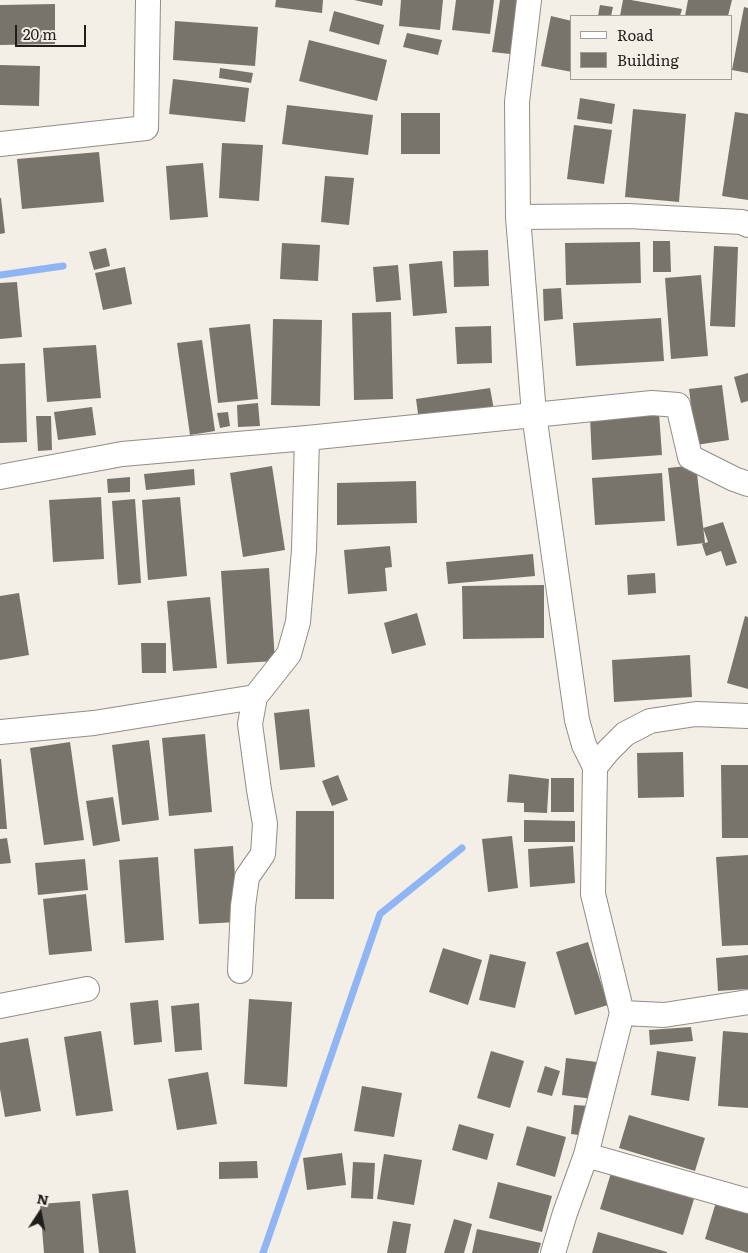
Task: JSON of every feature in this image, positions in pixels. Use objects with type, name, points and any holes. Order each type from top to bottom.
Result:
[{"type":"street","points":[[0,144],[146,128],[148,0]]},
{"type":"street","points":[[529,0],[517,102],[518,217],[534,414],[576,720],[584,745],[595,767],[593,894],[622,1013],[586,1155],[565,1212],[553,1253]]},
{"type":"street","points":[[518,217],[628,216],[742,222],[748,225]]},
{"type":"street","points":[[0,476],[122,454],[307,438],[652,403],[678,406],[690,457],[748,484]]},
{"type":"street","points":[[240,971],[243,906],[247,877],[263,854],[265,824],[250,724],[255,697],[289,654],[298,622],[304,550],[307,438]]},
{"type":"street","points":[[0,732],[94,723],[255,697]]},
{"type":"street","points":[[595,767],[626,734],[650,721],[696,714],[748,716]]},
{"type":"street","points":[[0,1006],[87,989]]},
{"type":"street","points":[[622,1013],[664,1015],[748,1002]]},
{"type":"street","points":[[586,1155],[748,1201]]},
{"type":"building","points":[[276,0],[323,0],[322,13],[275,7]]},
{"type":"building","points":[[354,0],[383,0],[382,6]]},
{"type":"building","points":[[401,0],[443,0],[440,30],[399,26]]},
{"type":"building","points":[[456,0],[494,0],[490,34],[452,30]]},
{"type":"building","points":[[500,0],[518,0],[510,54],[492,52]]},
{"type":"building","points":[[623,0],[682,9],[680,15],[620,15]]},
{"type":"building","points":[[688,0],[732,0],[728,15],[685,15]]},
{"type":"building","points":[[55,4],[55,44],[0,45],[0,5]]},
{"type":"building","points":[[600,5],[613,7],[611,15],[598,15]]},
{"type":"building","points":[[744,7],[748,8],[748,73],[733,70]]},
{"type":"building","points":[[334,11],[384,25],[379,45],[329,31]]},
{"type":"building","points":[[551,16],[570,21],[570,72],[541,66]]},
{"type":"building","points":[[175,21],[258,27],[255,66],[173,60]]},
{"type":"building","points":[[407,33],[442,40],[438,55],[403,47]]},
{"type":"building","points":[[309,40],[387,60],[377,101],[299,81]]},
{"type":"building","points":[[0,65],[40,66],[39,106],[0,105]]},
{"type":"building","points":[[220,68],[253,73],[251,83],[219,78]]},
{"type":"building","points":[[173,79],[249,88],[245,122],[169,114]]},
{"type":"building","points":[[580,98],[615,104],[612,124],[577,119]]},
{"type":"building","points":[[287,105],[373,115],[368,155],[282,144]]},
{"type":"building","points":[[633,109],[686,114],[679,202],[625,197]]},
{"type":"building","points":[[735,112],[748,114],[748,200],[722,196]]},
{"type":"building","points":[[401,113],[440,113],[440,154],[401,154]]},
{"type":"building","points":[[574,125],[612,130],[604,184],[567,179]]},
{"type":"building","points":[[222,143],[263,145],[259,201],[219,198]]},
{"type":"building","points":[[99,152],[104,202],[22,209],[17,159]]},
{"type":"building","points":[[203,163],[208,217],[170,220],[166,166]]},
{"type":"building","points":[[325,176],[354,178],[349,225],[321,222]]},
{"type":"building","points":[[0,198],[5,233],[0,234]]},
{"type":"building","points":[[653,241],[670,241],[671,272],[653,272]]},
{"type":"building","points":[[640,242],[641,283],[566,285],[565,243]]},
{"type":"building","points":[[282,243],[320,245],[318,281],[280,279]]},
{"type":"building","points":[[714,246],[738,247],[735,327],[710,326]]},
{"type":"building","points":[[106,248],[110,266],[94,270],[89,252]]},
{"type":"building","points":[[488,250],[489,286],[454,287],[453,251]]},
{"type":"building","points":[[442,261],[447,313],[413,316],[409,264]]},
{"type":"building","points":[[398,265],[401,300],[376,302],[373,267]]},
{"type":"building","points":[[125,267],[132,304],[103,310],[95,273]]},
{"type":"building","points":[[701,275],[708,356],[671,359],[665,278]]},
{"type":"building","points":[[17,282],[22,337],[0,339],[0,283]]},
{"type":"building","points":[[561,288],[563,319],[544,321],[543,289]]},
{"type":"building","points":[[391,312],[393,399],[354,400],[352,313]]},
{"type":"building","points":[[661,318],[664,361],[576,366],[573,323]]},
{"type":"building","points":[[273,319],[322,320],[320,406],[271,405]]},
{"type":"building","points":[[250,324],[258,399],[218,403],[209,328]]},
{"type":"building","points":[[491,326],[492,363],[457,364],[455,327]]},
{"type":"building","points":[[202,340],[215,431],[190,435],[177,343]]},
{"type":"building","points":[[96,345],[101,398],[47,402],[43,348]]},
{"type":"building","points":[[25,363],[27,442],[0,443],[0,364]]},
{"type":"building","points":[[748,373],[748,401],[741,403],[734,377]]},
{"type":"building","points":[[722,385],[729,440],[696,445],[689,389]]},
{"type":"building","points":[[490,388],[494,410],[419,421],[416,399]]},
{"type":"building","points":[[258,403],[260,426],[238,427],[237,405]]},
{"type":"building","points":[[92,407],[96,435],[58,440],[54,412]]},
{"type":"building","points":[[228,412],[230,426],[220,428],[217,413]]},
{"type":"building","points":[[659,413],[662,455],[592,460],[590,417]]},
{"type":"building","points":[[36,416],[51,416],[52,450],[38,451]]},
{"type":"building","points":[[696,465],[705,543],[677,546],[668,468]]},
{"type":"building","points":[[272,466],[285,550],[243,557],[230,473]]},
{"type":"building","points":[[194,469],[195,485],[146,490],[144,474]]},
{"type":"building","points":[[662,473],[665,521],[595,525],[592,478]]},
{"type":"building","points":[[130,477],[130,492],[108,493],[107,479]]},
{"type":"building","points":[[416,481],[417,523],[337,525],[337,483]]},
{"type":"building","points":[[101,497],[104,559],[53,562],[49,500]]},
{"type":"building","points":[[180,497],[187,576],[148,580],[142,500]]},
{"type":"building","points":[[135,499],[141,583],[118,585],[112,501]]},
{"type":"building","points":[[723,522],[737,563],[726,566],[721,551],[706,556],[702,544],[708,542],[703,528]]},
{"type":"building","points":[[390,546],[392,567],[385,568],[387,591],[348,594],[344,550]]},
{"type":"building","points":[[533,554],[535,576],[448,584],[446,562]]},
{"type":"building","points":[[269,568],[275,661],[227,664],[221,571]]},
{"type":"building","points":[[655,573],[656,593],[628,595],[627,575]]},
{"type":"building","points":[[544,585],[544,638],[463,639],[462,586]]},
{"type":"building","points":[[19,593],[29,655],[0,660],[0,596]]},
{"type":"building","points":[[210,597],[217,668],[173,671],[167,601]]},
{"type":"building","points":[[417,613],[426,645],[392,654],[384,623]]},
{"type":"building","points":[[745,616],[748,617],[748,689],[727,683]]},
{"type":"building","points":[[141,643],[166,643],[166,673],[142,673]]},
{"type":"building","points":[[690,655],[692,697],[614,702],[612,660]]},
{"type":"building","points":[[309,709],[315,767],[280,770],[274,713]]},
{"type":"building","points":[[205,734],[212,812],[169,816],[162,738]]},
{"type":"building","points":[[149,740],[159,820],[122,825],[112,745]]},
{"type":"building","points":[[70,742],[84,840],[44,845],[30,748]]},
{"type":"building","points":[[683,752],[684,797],[638,798],[637,753]]},
{"type":"building","points":[[1,759],[7,829],[0,829]]},
{"type":"building","points":[[721,765],[748,765],[748,838],[722,838]]},
{"type":"building","points":[[509,774],[549,779],[547,813],[524,812],[524,803],[507,802]]},
{"type":"building","points":[[338,775],[348,800],[332,806],[322,781]]},
{"type":"building","points":[[551,778],[574,778],[574,812],[551,812]]},
{"type":"building","points":[[113,797],[120,841],[93,846],[86,801]]},
{"type":"building","points":[[296,811],[334,811],[334,899],[295,899]]},
{"type":"building","points":[[524,820],[575,821],[575,842],[524,842]]},
{"type":"building","points":[[512,836],[518,888],[488,892],[482,839]]},
{"type":"building","points":[[7,838],[11,863],[0,864],[0,839]]},
{"type":"building","points":[[233,846],[238,922],[199,924],[194,849]]},
{"type":"building","points":[[573,846],[575,883],[530,887],[528,849]]},
{"type":"building","points":[[748,855],[748,945],[722,946],[716,857]]},
{"type":"building","points":[[158,857],[164,940],[125,943],[119,860]]},
{"type":"building","points":[[85,859],[88,890],[38,895],[35,863]]},
{"type":"building","points":[[86,894],[92,951],[49,955],[43,899]]},
{"type":"building","points":[[588,942],[608,1005],[575,1015],[556,952]]},
{"type":"building","points":[[443,948],[482,960],[468,1005],[429,992]]},
{"type":"building","points":[[490,954],[526,962],[515,1008],[479,1000]]},
{"type":"building","points":[[748,955],[748,989],[718,991],[716,958]]},
{"type":"building","points":[[249,999],[292,1002],[287,1087],[244,1084]]},
{"type":"building","points":[[158,1000],[162,1042],[134,1045],[130,1003]]},
{"type":"building","points":[[199,1003],[202,1050],[175,1052],[171,1006]]},
{"type":"building","points":[[691,1027],[693,1041],[650,1045],[649,1030]]},
{"type":"building","points":[[101,1031],[113,1111],[76,1116],[64,1037]]},
{"type":"building","points":[[723,1031],[748,1033],[748,1108],[718,1106]]},
{"type":"building","points":[[28,1038],[41,1111],[5,1117],[0,1089],[0,1043]]},
{"type":"building","points":[[491,1051],[524,1061],[510,1108],[477,1098]]},
{"type":"building","points":[[657,1051],[696,1057],[689,1101],[651,1095]]},
{"type":"building","points":[[566,1058],[597,1062],[593,1099],[562,1095]]},
{"type":"building","points":[[545,1066],[560,1071],[552,1096],[537,1092]]},
{"type":"building","points":[[208,1072],[217,1124],[177,1130],[168,1079]]},
{"type":"building","points":[[362,1086],[402,1093],[394,1137],[354,1131]]},
{"type":"building","points":[[574,1105],[590,1106],[587,1136],[571,1134]]},
{"type":"building","points":[[629,1115],[705,1138],[695,1171],[619,1148]]},
{"type":"building","points":[[459,1124],[494,1134],[487,1160],[452,1150]]},
{"type":"building","points":[[527,1126],[566,1137],[555,1177],[516,1165]]},
{"type":"building","points":[[342,1153],[346,1185],[307,1190],[303,1158]]},
{"type":"building","points":[[384,1154],[422,1160],[414,1205],[377,1199]]},
{"type":"building","points":[[257,1161],[258,1178],[219,1179],[219,1162]]},
{"type":"building","points":[[353,1162],[375,1163],[373,1199],[351,1198]]},
{"type":"building","points":[[611,1173],[694,1199],[683,1235],[600,1209]]},
{"type":"building","points":[[498,1182],[552,1196],[542,1232],[489,1218]]},
{"type":"building","points":[[128,1190],[136,1253],[99,1253],[92,1194]]},
{"type":"building","points":[[80,1201],[84,1253],[44,1253],[40,1204]]},
{"type":"building","points":[[716,1202],[748,1211],[748,1253],[705,1239]]},
{"type":"building","points":[[454,1219],[472,1224],[464,1253],[444,1253]]},
{"type":"building","points":[[393,1221],[411,1224],[406,1253],[387,1253]]},
{"type":"building","points":[[477,1229],[541,1243],[538,1253],[472,1253]]},
{"type":"building","points":[[598,1232],[667,1252],[667,1253],[592,1253]]},
{"type":"waterway","points":[[0,275],[63,266]]},
{"type":"waterway","points":[[263,1253],[380,914],[462,848]]}]
